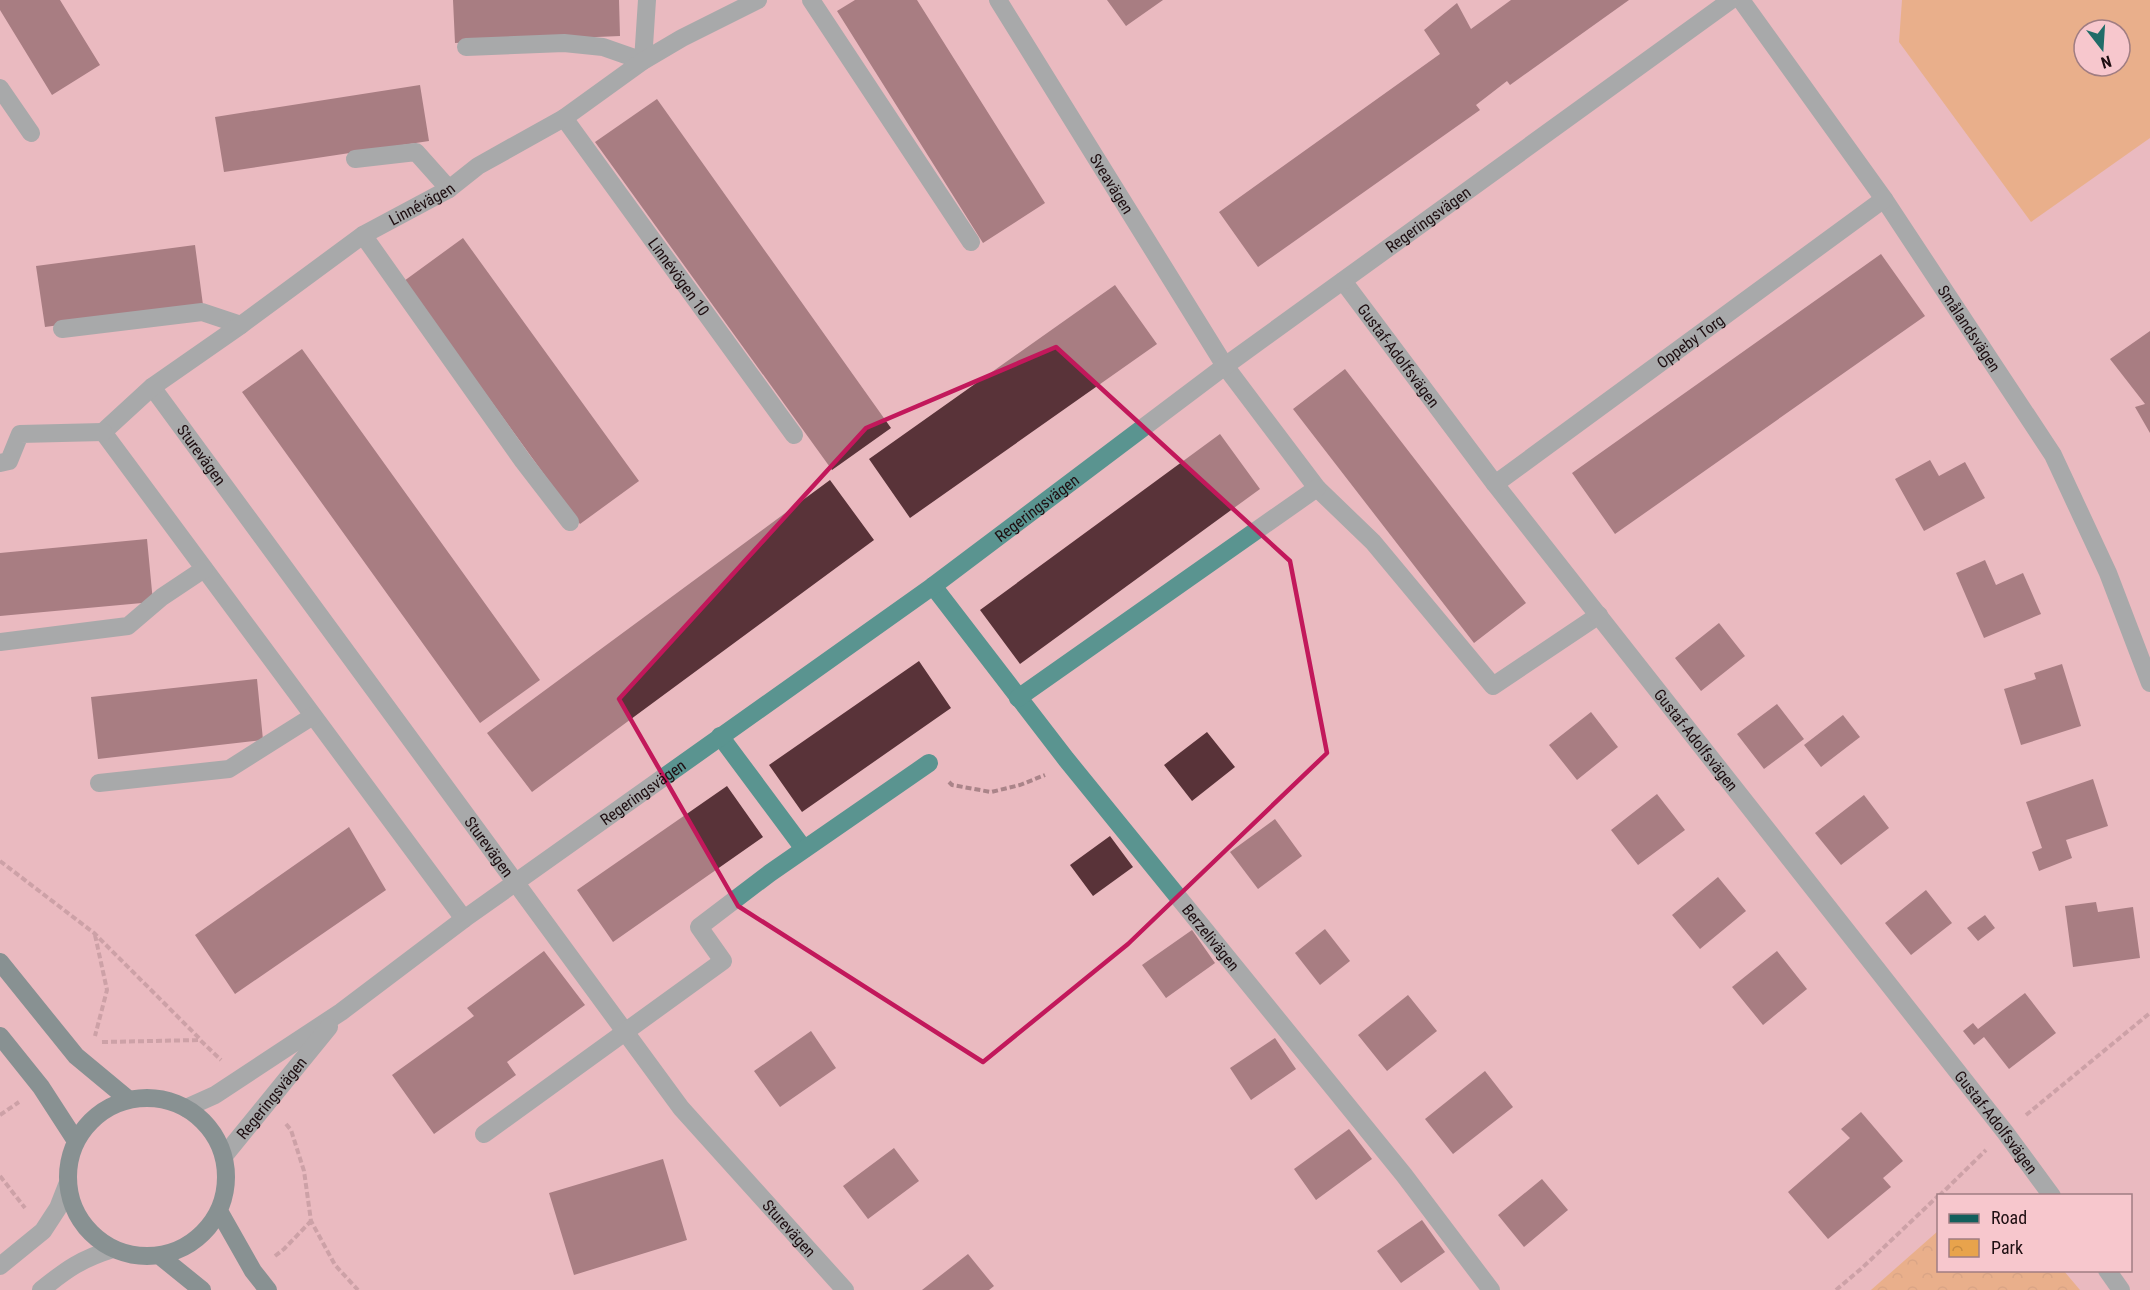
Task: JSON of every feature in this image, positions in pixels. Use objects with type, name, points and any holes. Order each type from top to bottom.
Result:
[{"type":"main road","points":[[0,962],[76,1056],[129,1100]]},
{"type":"main road","points":[[0,1036],[41,1087],[76,1141]]},
{"type":"main road","points":[[148,1098],[168,1101],[186,1108],[203,1120],[224,1156],[225,1193],[219,1211],[205,1232],[184,1248],[160,1256],[136,1256],[113,1250],[96,1239],[81,1223],[72,1205],[68,1185],[69,1162],[76,1141],[89,1123],[107,1108],[129,1100],[148,1098]]},
{"type":"main road","points":[[219,1211],[253,1271],[268,1290]]},
{"type":"main road","points":[[160,1256],[202,1290]]},
{"type":"street","points":[[466,47],[564,43],[603,47],[643,61],[647,0]]},
{"type":"street","name":"Linnévägen","points":[[103,432],[152,387],[363,235],[448,189],[478,166],[564,118],[643,61],[682,38],[758,0]]},
{"type":"street","points":[[811,0],[971,242]]},
{"type":"street","name":"Sveavägen","points":[[998,0],[1225,366],[1317,488],[1373,542],[1493,686],[1599,615]]},
{"type":"street","name":"Regeringsvägen","points":[[186,1108],[215,1095],[341,1012],[464,919],[933,586],[1225,366],[1731,0]]},
{"type":"street","name":"Smålandsvägen","points":[[1741,0],[1884,200],[2053,454],[2108,573],[2150,683]]},
{"type":"street","points":[[0,88],[31,133]]},
{"type":"street","name":"Linnévögen 10","points":[[564,118],[794,435]]},
{"type":"street","points":[[355,159],[416,152],[448,189]]},
{"type":"street","name":"Oppeby Torg","points":[[1496,484],[1884,200]]},
{"type":"street","points":[[363,235],[570,522]]},
{"type":"street","name":"Gustaf-Adolfsvägen","points":[[1343,281],[1496,484],[2005,1132],[2051,1194]]},
{"type":"street","points":[[62,329],[202,312],[241,325]]},
{"type":"street","name":"Sturevägen","points":[[152,387],[681,1108],[845,1290]]},
{"type":"street","points":[[0,463],[9,461],[20,434],[103,432],[464,919]]},
{"type":"street","points":[[1018,698],[1317,488]]},
{"type":"street","points":[[0,642],[128,626],[162,597],[204,569]]},
{"type":"street","name":"Berzelivägen","points":[[933,586],[1066,759],[1404,1175],[1491,1290]]},
{"type":"street","points":[[99,783],[229,769],[313,716]]},
{"type":"street","points":[[720,736],[804,849]]},
{"type":"street","points":[[484,1134],[723,961],[699,927],[804,849],[929,763]]},
{"type":"street","name":"Regeringsvägen","points":[[224,1156],[341,1012]]},
{"type":"street","points":[[0,1266],[42,1231],[58,1208],[68,1185]]},
{"type":"street","points":[[41,1290],[69,1268],[89,1257],[113,1250]]},
{"type":"street","points":[[2108,1272],[2121,1290]]},
{"type":"path","points":[[929,763],[952,784],[991,792],[1020,785],[1059,769],[1066,759]]},
{"type":"path","points":[[0,861],[94,933],[201,1040]]},
{"type":"path","points":[[94,933],[107,990],[94,1042]]},
{"type":"path","points":[[1941,1194],[2005,1132],[2150,1013]]},
{"type":"path","points":[[1836,1290],[1937,1198]]},
{"type":"highlighted area","points":[[1056,347],[1290,561],[1327,753],[1128,944],[983,1062],[738,906],[619,699],[866,428]]},
{"type":"green space","points":[[1902,0],[2150,0],[2150,138],[2031,222],[1899,42]]},
{"type":"green space","points":[[1937,1232],[1937,1272],[2065,1272],[2080,1290],[1871,1290]]},
{"type":"building","points":[[0,0],[60,0],[100,65],[52,95],[0,10]]},
{"type":"building","points":[[453,0],[619,0],[620,36],[455,43]]},
{"type":"building","points":[[855,0],[917,0],[1045,203],[983,243],[837,11]]},
{"type":"building","points":[[1107,0],[1163,0],[1126,26]]},
{"type":"building","points":[[1511,0],[1629,0],[1510,85],[1507,81],[1476,105],[1480,110],[1258,267],[1219,212],[1440,54],[1424,30],[1457,3],[1471,29]]},
{"type":"building","points":[[420,85],[429,141],[224,172],[215,117]]},
{"type":"building","points":[[657,99],[891,428],[832,470],[595,142]]},
{"type":"building","points":[[463,238],[639,481],[580,524],[404,281]]},
{"type":"building","points":[[195,245],[203,305],[45,327],[36,266]]},
{"type":"building","points":[[1881,254],[1925,316],[1615,534],[1572,473]]},
{"type":"building","points":[[1115,285],[1157,344],[910,518],[869,459]]},
{"type":"building","points":[[2150,331],[2150,433],[2135,407],[2145,404],[2110,359]]},
{"type":"building","points":[[302,349],[540,680],[480,723],[242,392]]},
{"type":"building","points":[[1345,369],[1526,603],[1474,643],[1293,409]]},
{"type":"building","points":[[1220,434],[1260,489],[1020,664],[980,610]]},
{"type":"building","points":[[1930,460],[1939,476],[1965,462],[1985,498],[1924,531],[1895,479]]},
{"type":"building","points":[[830,480],[874,540],[532,792],[487,733]]},
{"type":"building","points":[[147,539],[153,602],[0,616],[0,553]]},
{"type":"building","points":[[1985,560],[1996,585],[2023,573],[2041,614],[1984,638],[1956,573]]},
{"type":"building","points":[[1719,623],[1745,656],[1701,691],[1675,658]]},
{"type":"building","points":[[919,661],[951,708],[802,812],[769,765]]},
{"type":"building","points":[[2062,664],[2081,726],[2021,745],[2004,689],[2036,679],[2034,673]]},
{"type":"building","points":[[257,679],[263,740],[98,759],[91,697]]},
{"type":"building","points":[[1777,704],[1804,739],[1764,769],[1737,734]]},
{"type":"building","points":[[1591,712],[1618,747],[1577,780],[1549,745]]},
{"type":"building","points":[[1843,715],[1860,737],[1821,767],[1804,745]]},
{"type":"building","points":[[1207,732],[1235,767],[1192,801],[1164,765]]},
{"type":"building","points":[[2093,779],[2108,826],[2066,840],[2072,858],[2039,871],[2032,852],[2042,848],[2026,802]]},
{"type":"building","points":[[727,786],[763,837],[613,942],[577,890]]},
{"type":"building","points":[[1657,794],[1685,830],[1638,865],[1611,830]]},
{"type":"building","points":[[1864,795],[1889,828],[1841,865],[1815,833]]},
{"type":"building","points":[[1275,819],[1302,856],[1258,889],[1230,852]]},
{"type":"building","points":[[349,827],[386,890],[235,994],[195,935]]},
{"type":"building","points":[[1110,836],[1133,867],[1093,896],[1070,865]]},
{"type":"building","points":[[1718,877],[1746,911],[1700,949],[1672,915]]},
{"type":"building","points":[[1926,890],[1952,923],[1911,955],[1885,923]]},
{"type":"building","points":[[2096,902],[2098,912],[2133,907],[2140,958],[2073,967],[2065,906]]},
{"type":"building","points":[[1985,915],[1995,928],[1978,941],[1967,928]]},
{"type":"building","points":[[1325,929],[1350,961],[1320,985],[1295,953]]},
{"type":"building","points":[[1192,930],[1215,963],[1166,998],[1142,965]]},
{"type":"building","points":[[544,951],[585,1005],[507,1062],[516,1075],[434,1134],[392,1075],[474,1016],[467,1008]]},
{"type":"building","points":[[1777,951],[1807,989],[1763,1025],[1732,987]]},
{"type":"building","points":[[2025,993],[2056,1033],[2009,1069],[1984,1037],[1974,1045],[1963,1031],[1973,1023],[1978,1029]]},
{"type":"building","points":[[1408,995],[1437,1031],[1387,1071],[1358,1035]]},
{"type":"building","points":[[811,1031],[836,1068],[780,1107],[754,1071]]},
{"type":"building","points":[[1275,1038],[1296,1069],[1251,1100],[1230,1068]]},
{"type":"building","points":[[1485,1071],[1513,1107],[1453,1154],[1425,1119]]},
{"type":"building","points":[[1861,1112],[1903,1161],[1883,1178],[1891,1187],[1828,1239],[1788,1192],[1850,1138],[1841,1129]]},
{"type":"building","points":[[1349,1129],[1372,1159],[1316,1200],[1294,1169]]},
{"type":"building","points":[[894,1148],[919,1181],[868,1219],[843,1186]]},
{"type":"building","points":[[663,1159],[687,1240],[574,1275],[549,1193]]},
{"type":"building","points":[[1542,1179],[1568,1210],[1524,1247],[1498,1215]]},
{"type":"building","points":[[1422,1220],[1445,1252],[1401,1283],[1377,1251]]},
{"type":"building","points":[[968,1254],[994,1286],[989,1290],[922,1290]]}]
